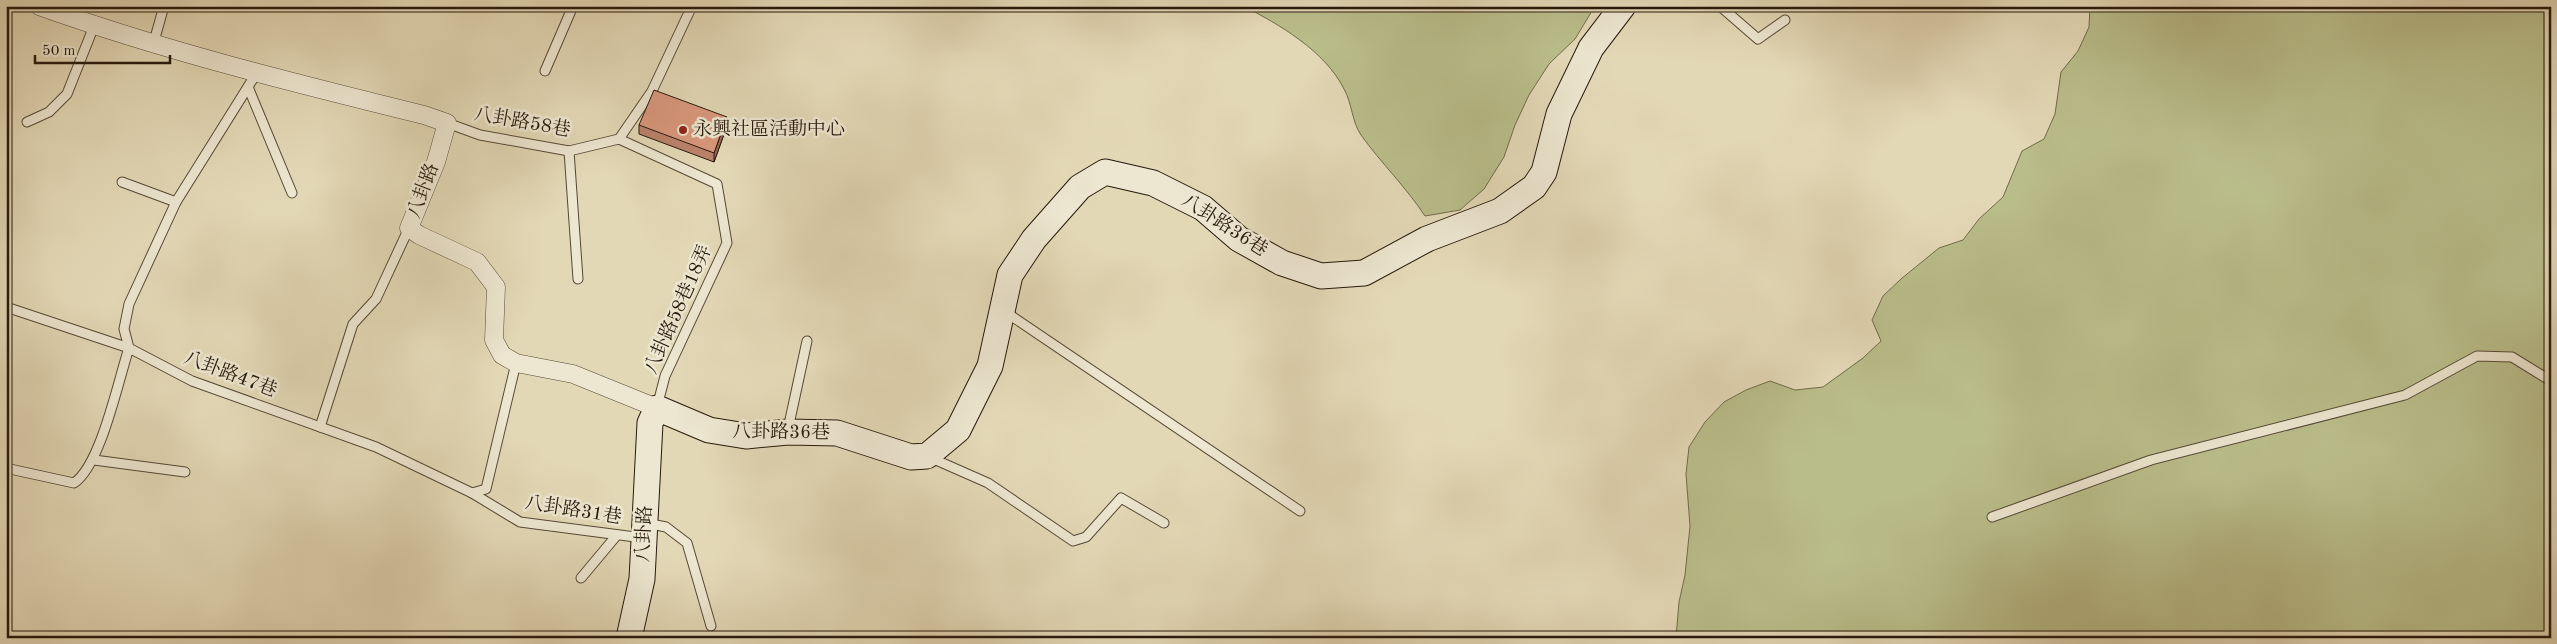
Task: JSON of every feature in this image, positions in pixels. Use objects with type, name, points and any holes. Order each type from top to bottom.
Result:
[{"type":"street","points":[[39,6],[94,26],[154,44],[252,80],[424,115],[446,124]]},
{"type":"street","name":"八卦路36巷","points":[[657,408],[708,430],[746,436],[788,432],[837,433],[911,457],[927,456],[958,430],[990,366],[1010,275],[1034,239],[1080,187],[1105,172],[1153,183],[1203,208],[1239,240],[1282,263],[1322,276],[1364,273],[1427,239],[1500,211],[1534,187],[1544,172],[1559,114],[1591,48],[1623,6]]},
{"type":"street","name":"八卦路","points":[[446,124],[436,162],[409,228],[419,235],[477,262],[496,287],[494,340],[502,355],[516,363]]},
{"type":"street","points":[[516,363],[573,374],[657,408]]},
{"type":"street","name":"八卦路","points":[[629,638],[642,579],[646,531],[650,424],[657,408]]},
{"type":"lane","points":[[154,44],[164,6]]},
{"type":"lane","points":[[545,71],[573,6]]},
{"type":"lane","points":[[619,140],[652,91],[692,6]]},
{"type":"lane","points":[[1720,6],[1758,38],[1785,20]]},
{"type":"lane","points":[[27,122],[49,112],[67,94],[94,26]]},
{"type":"lane","points":[[252,80],[292,193]]},
{"type":"lane","points":[[10,469],[74,483],[83,477],[94,460],[129,348],[124,329],[128,304],[176,202],[252,80]]},
{"type":"lane","name":"八卦路58巷","points":[[446,124],[480,135],[569,150],[619,140]]},
{"type":"lane","name":"八卦路58巷18弄","points":[[619,140],[717,184],[727,243],[665,376],[657,408]]},
{"type":"lane","points":[[569,150],[578,280]]},
{"type":"lane","points":[[122,182],[176,202]]},
{"type":"lane","points":[[320,427],[354,324],[376,299],[409,228]]},
{"type":"lane","name":"八卦路47巷","points":[[6,307],[129,348],[192,381],[376,447],[472,493]]},
{"type":"lane","points":[[1002,309],[1300,510]]},
{"type":"lane","points":[[788,432],[807,342]]},
{"type":"lane","points":[[1992,517],[2151,460],[2405,395],[2476,356],[2512,357],[2551,381]]},
{"type":"lane","points":[[472,493],[486,489],[516,363]]},
{"type":"lane","points":[[927,456],[988,483],[1073,541],[1086,537],[1121,498],[1164,523]]},
{"type":"lane","points":[[94,460],[185,472]]},
{"type":"lane","name":"八卦路31巷","points":[[472,493],[520,522],[617,535],[666,527],[687,544],[712,626]]},
{"type":"lane","points":[[581,578],[617,535]]},
{"type":"green space","points":[[1243,6],[1595,6],[1575,39],[1549,64],[1529,95],[1515,125],[1504,157],[1484,189],[1460,210],[1425,216],[1361,135],[1349,100],[1336,75],[1300,40]]},
{"type":"green space","points":[[2090,6],[2551,6],[2551,638],[1676,638],[1690,526],[1686,474],[1689,447],[1705,422],[1724,402],[1746,390],[1770,381],[1795,390],[1823,387],[1863,358],[1881,341],[1872,320],[1883,296],[1939,248],[1963,240],[1979,219],[2003,197],[2022,151],[2044,139],[2055,114],[2061,72],[2078,51],[2089,27]]},
{"type":"building","name":"永興社區活動中心","points":[[654,90],[727,117],[714,153],[639,125]]},
{"type":"place","name":"永興社區活動中心","points":[[683,130]]}]
